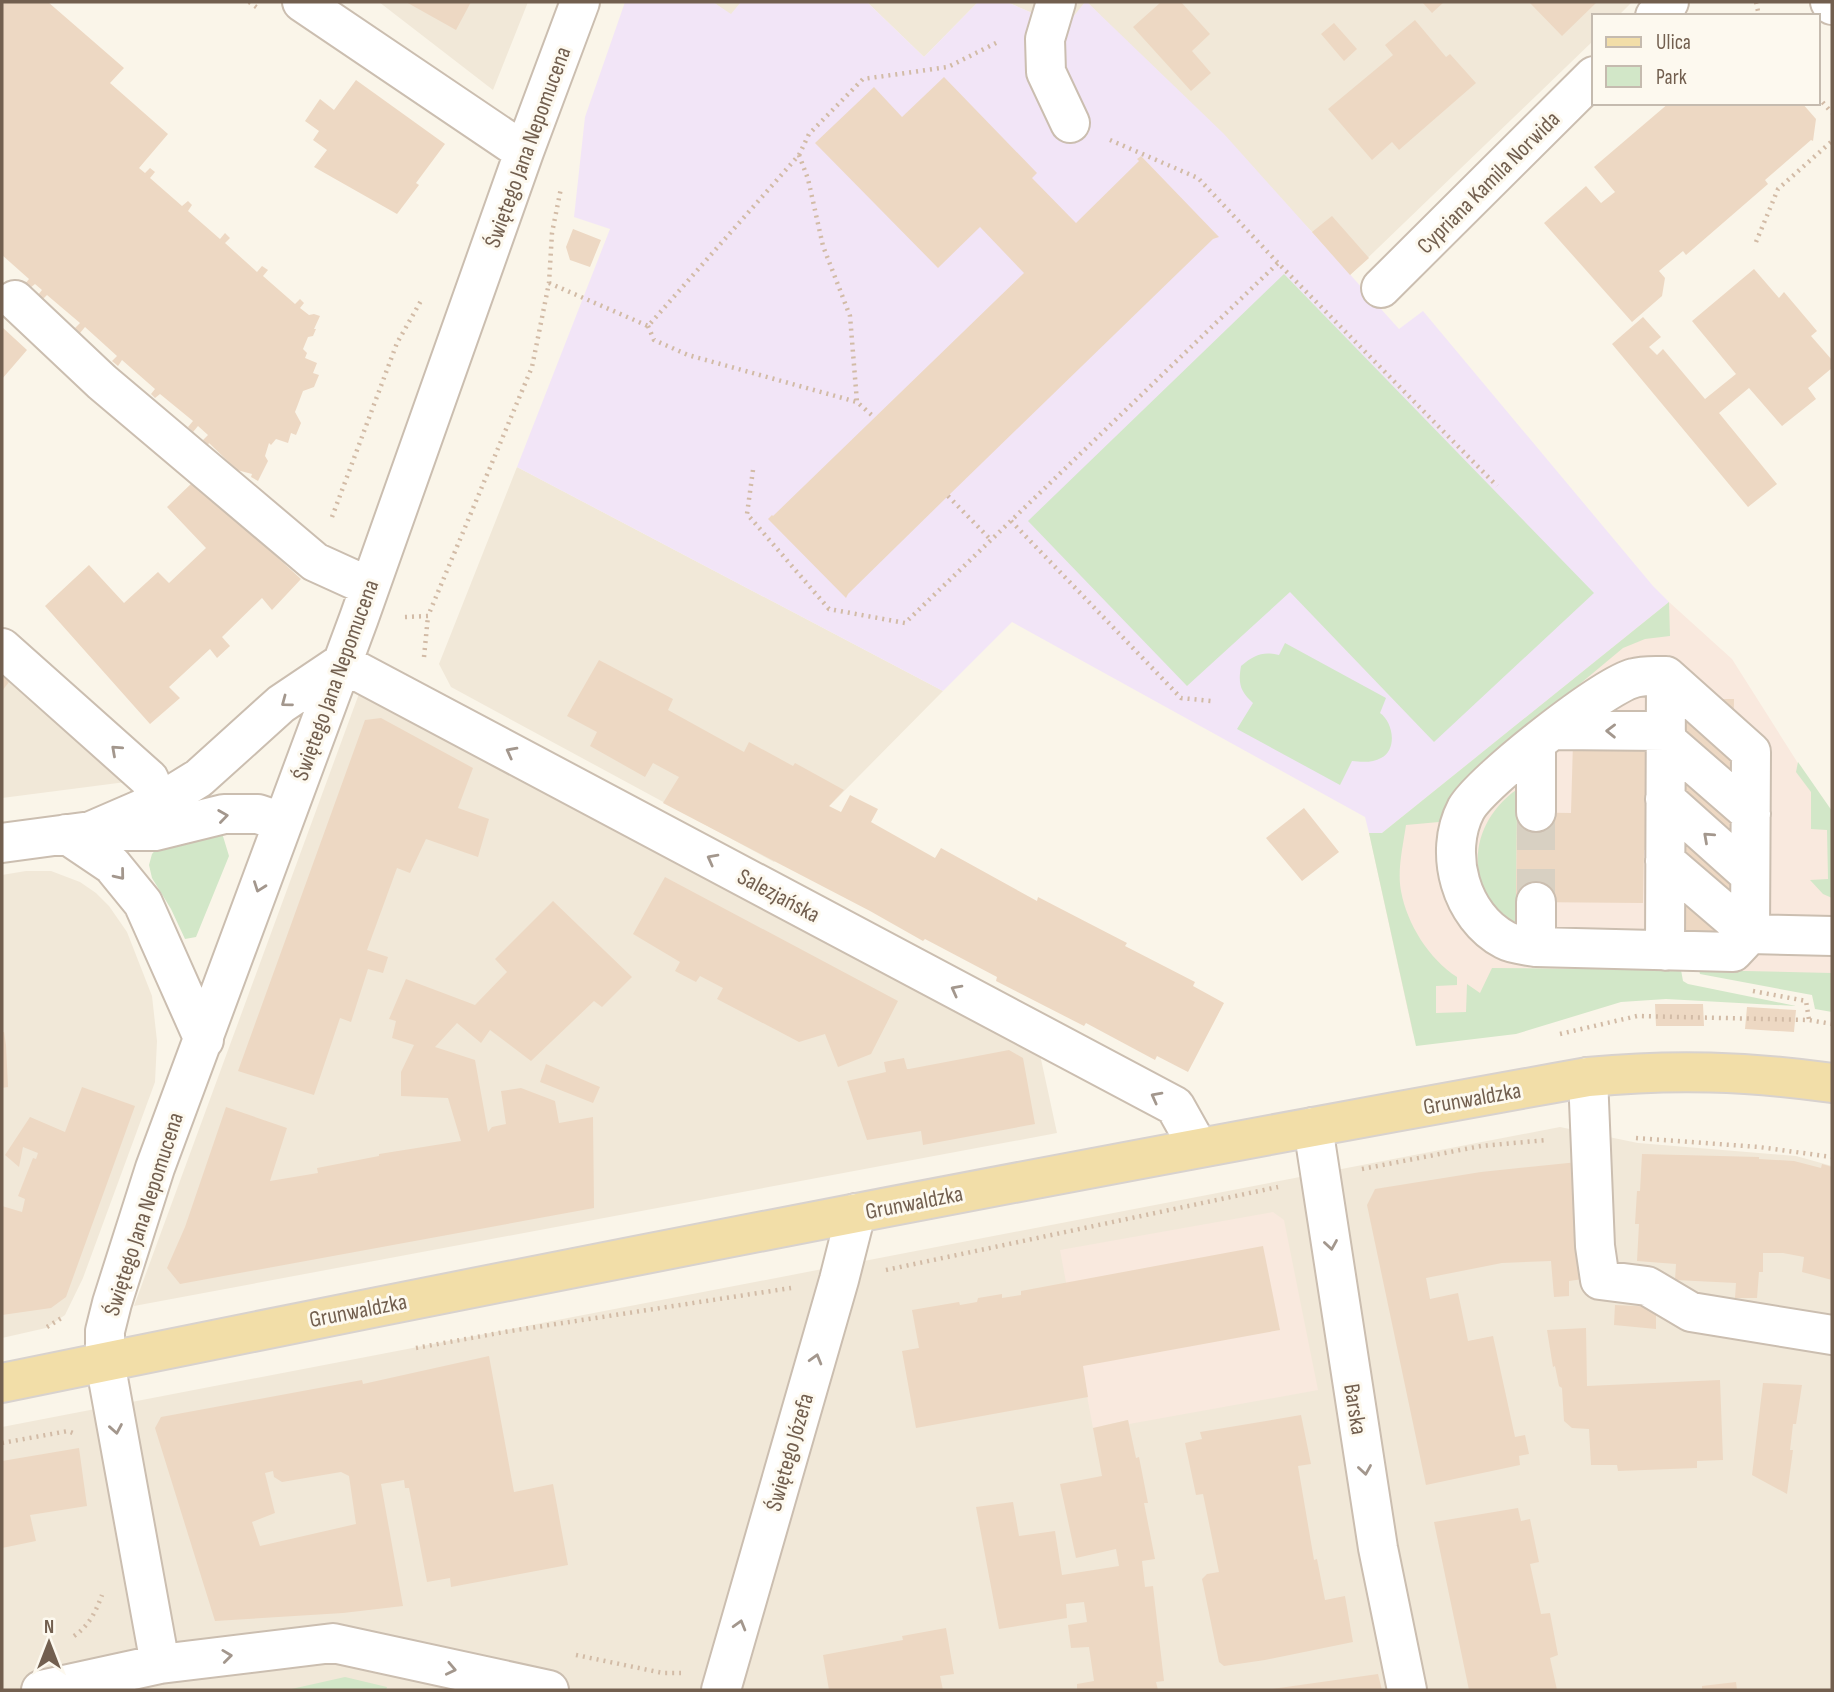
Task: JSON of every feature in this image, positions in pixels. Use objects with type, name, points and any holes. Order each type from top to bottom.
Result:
[{"type":"main road","name":"Grunwaldzka","points":[[2,1383],[519,1278],[1198,1147],[1587,1077],[1643,1072],[1707,1071],[1771,1075],[1832,1083]]},
{"type":"street","points":[[302,2],[524,152]]},
{"type":"street","name":"Świętego Jana Nepomucena","points":[[160,1664],[105,1362],[105,1331],[129,1246],[580,2]]},
{"type":"street","points":[[1055,3],[1045,39],[1046,72],[1070,123]]},
{"type":"street","name":"Cypriana Kamila Norwida","points":[[1381,288],[1592,78]]},
{"type":"street","points":[[15,300],[102,383],[315,562],[370,587]]},
{"type":"street","points":[[2,648],[149,779],[161,815]]},
{"type":"street","points":[[2,843],[79,833],[155,831],[161,815],[281,705],[342,663]]},
{"type":"street","name":"Salezjańska","points":[[342,663],[1175,1106],[1198,1147]]},
{"type":"street","points":[[1665,951],[1666,676]]},
{"type":"street","points":[[1666,676],[1751,752],[1750,934],[1733,952],[1536,947],[1507,941],[1480,923],[1466,899],[1457,869],[1457,839],[1466,810],[1484,787],[1602,693],[1635,678],[1666,676]]},
{"type":"street","points":[[1546,737],[1666,736],[1751,814]]},
{"type":"street","points":[[1536,812],[1546,737]]},
{"type":"street","points":[[1665,799],[1750,875]]},
{"type":"street","points":[[161,815],[258,814],[282,822]]},
{"type":"street","points":[[79,833],[112,865],[143,903],[204,1040]]},
{"type":"street","points":[[1665,861],[1750,934],[1832,936]]},
{"type":"street","points":[[1536,902],[1536,947]]},
{"type":"street","points":[[1587,1077],[1595,1246],[1600,1280],[1647,1286],[1692,1312],[1832,1335]]},
{"type":"street","name":"Barska","points":[[1313,1127],[1377,1548],[1408,1690]]},
{"type":"street","name":"Świętego Józefa","points":[[721,1690],[856,1213]]},
{"type":"street","points":[[41,1690],[160,1664],[333,1643],[549,1690]]},
{"type":"path","points":[[648,326],[799,155],[809,134],[863,79],[948,67],[993,46],[1055,3]]},
{"type":"path","points":[[1820,99],[1832,113]]},
{"type":"path","points":[[1070,123],[1198,178],[1497,486]]},
{"type":"path","points":[[1756,243],[1778,190],[1832,141]]},
{"type":"path","points":[[799,155],[808,179],[823,246],[850,316],[857,402]]},
{"type":"path","points":[[753,470],[747,514],[830,609],[905,623],[1278,263]]},
{"type":"path","points":[[549,283],[648,326],[654,340],[688,355],[857,402],[874,418]]},
{"type":"path","points":[[315,562],[397,343],[428,292]]},
{"type":"path","points":[[948,496],[991,540]]},
{"type":"path","points":[[1011,521],[1181,698],[1210,701]]},
{"type":"path","points":[[424,657],[428,616]]},
{"type":"path","points":[[1559,1034],[1637,1016],[1809,1020],[1832,1024]]},
{"type":"path","points":[[410,1349],[839,1280],[1321,1178]]},
{"type":"path","points":[[36,1330],[46,1328],[65,1315]]},
{"type":"path","points":[[2,1443],[68,1431],[82,1439],[89,1456],[120,1449]]},
{"type":"path","points":[[66,1642],[82,1631],[95,1613],[104,1589]]},
{"type":"path","points":[[570,1653],[663,1673],[687,1673]]},
{"type":"shaded area","points":[[379,2],[528,2],[493,90]]},
{"type":"shaded area","points":[[625,2],[713,2],[731,14],[741,2],[867,2],[924,57],[978,2],[1007,2],[1037,15],[1069,22],[1087,2],[1224,134],[1399,329],[1423,311],[1669,602],[1382,833],[1369,833],[1365,817],[1012,622],[943,691],[517,467],[610,229],[574,217],[585,117]]},
{"type":"shaded area","points":[[713,2],[741,2],[731,15]]},
{"type":"shaded area","points":[[867,2],[978,2],[924,57]]},
{"type":"shaded area","points":[[1007,2],[1085,2],[1070,23],[1037,15]]},
{"type":"shaded area","points":[[1087,2],[1632,2],[1620,14],[1592,14],[1592,42],[1350,275],[1312,232]]},
{"type":"shaded area","points":[[517,467],[943,691],[774,862],[451,687],[439,664]]},
{"type":"shaded area","points":[[1669,602],[1732,659],[1832,817],[1832,993],[1699,970],[1575,969],[1413,1034],[1369,833],[1382,833]]},
{"type":"shaded area","points":[[2,648],[149,779],[2,798]]},
{"type":"shaded area","points":[[360,691],[1039,1050],[1057,1133],[134,1306]]},
{"type":"shaded area","points":[[51,871],[80,882],[109,906],[127,932],[152,996],[157,1041],[155,1082],[83,1278],[65,1315],[46,1328],[2,1338],[2,875]]},
{"type":"shaded area","points":[[1560,1127],[1638,1143],[1796,1156],[1832,1166],[1832,1690],[2,1690],[2,1427]]},
{"type":"shaded area","points":[[1273,1212],[1284,1220],[1318,1390],[1093,1428],[1060,1250]]},
{"type":"green space","points":[[1284,274],[1594,593],[1434,742],[1290,592],[1187,686],[1028,521]]},
{"type":"green space","points":[[1669,602],[1670,636],[1645,639],[1623,648],[1461,783],[1439,822],[1406,825],[1400,875],[1408,916],[1437,961],[1457,977],[1457,985],[1436,986],[1436,1013],[1466,1012],[1467,984],[1480,993],[1492,968],[1681,970],[1683,981],[1688,984],[1796,1006],[1666,999],[1621,1002],[1516,1034],[1416,1046],[1369,833],[1382,833]]},
{"type":"green space","points":[[1285,643],[1386,698],[1380,713],[1391,729],[1390,748],[1378,760],[1352,761],[1340,785],[1237,729],[1253,703],[1241,687],[1241,666],[1259,655],[1279,655]]},
{"type":"green space","points":[[1798,762],[1832,811],[1832,898],[1823,894],[1810,880],[1828,879],[1827,830],[1811,829],[1811,792],[1796,772]]},
{"type":"green space","points":[[1522,786],[1517,813],[1516,902],[1522,902],[1520,923],[1515,924],[1497,909],[1485,891],[1479,873],[1478,854],[1482,834],[1491,816],[1504,800]]},
{"type":"green space","points":[[222,833],[229,856],[196,937],[185,939],[152,878],[149,865],[152,854],[159,846]]},
{"type":"green space","points":[[1699,970],[1832,973],[1832,1012],[1815,1009],[1812,995],[1700,974]]},
{"type":"green space","points":[[345,1677],[387,1687],[386,1690],[287,1690]]},
{"type":"building","points":[[2,2],[48,2],[124,68],[110,83],[168,134],[139,168],[145,173],[150,168],[155,172],[150,178],[182,206],[188,201],[192,205],[188,211],[220,239],[225,233],[230,238],[225,243],[257,272],[262,266],[268,270],[263,276],[295,304],[300,299],[304,303],[300,308],[309,315],[320,316],[313,336],[308,337],[303,349],[307,353],[305,358],[317,363],[313,373],[319,375],[314,387],[303,391],[295,412],[301,423],[296,435],[291,433],[288,443],[276,439],[271,445],[269,443],[265,456],[268,461],[258,481],[251,477],[252,474],[237,470],[209,443],[208,445],[203,440],[208,435],[198,426],[193,432],[188,427],[193,421],[160,394],[155,398],[151,394],[155,389],[122,360],[118,366],[112,361],[117,356],[85,327],[80,333],[75,328],[80,323],[47,295],[43,299],[38,295],[42,290],[35,284],[30,288],[25,284],[29,279],[2,255]]},
{"type":"building","points":[[406,2],[471,2],[456,30]]},
{"type":"building","points":[[1161,2],[1181,2],[1210,34],[1192,51],[1211,73],[1191,91],[1133,27]]},
{"type":"building","points":[[1422,2],[1444,2],[1432,13]]},
{"type":"building","points":[[1529,2],[1597,2],[1562,36]]},
{"type":"building","points":[[1415,20],[1446,57],[1450,54],[1476,83],[1399,150],[1392,142],[1372,160],[1328,109],[1393,55],[1385,45]]},
{"type":"building","points":[[1334,23],[1357,49],[1344,61],[1321,34]]},
{"type":"building","points":[[944,77],[1037,173],[1032,178],[1076,223],[1141,156],[1219,237],[1213,239],[846,598],[768,519],[1024,273],[980,227],[938,268],[815,143],[874,87],[902,117]]},
{"type":"building","points":[[356,80],[445,144],[397,214],[314,167],[327,150],[313,140],[319,131],[305,121],[320,99],[334,110]]},
{"type":"building","points":[[1667,105],[1804,105],[1816,119],[1813,141],[1765,180],[1768,184],[1686,255],[1683,251],[1659,271],[1665,278],[1662,296],[1632,322],[1544,223],[1586,186],[1601,203],[1615,192],[1594,167]]},
{"type":"building","points":[[1332,216],[1369,258],[1350,275],[1312,232]]},
{"type":"building","points":[[573,229],[601,240],[590,267],[570,260],[566,247]]},
{"type":"building","points":[[1754,269],[1779,298],[1784,292],[1817,331],[1811,336],[1832,360],[1832,368],[1808,388],[1816,399],[1782,426],[1749,388],[1719,413],[1777,484],[1748,507],[1612,344],[1643,317],[1661,337],[1649,347],[1657,355],[1663,349],[1705,399],[1736,374],[1692,321]]},
{"type":"building","points":[[2,327],[27,350],[2,379]]},
{"type":"building","points":[[194,481],[301,579],[272,610],[262,598],[222,637],[230,646],[217,658],[210,649],[169,687],[180,698],[150,724],[45,606],[89,565],[124,603],[158,572],[169,583],[206,548],[167,507]]},
{"type":"building","points":[[599,660],[673,699],[668,710],[744,752],[749,742],[844,790],[829,806],[841,812],[850,795],[878,809],[871,822],[935,858],[941,848],[1037,901],[1038,897],[1127,943],[1125,946],[1195,982],[1193,986],[1224,1003],[1188,1072],[1157,1056],[1155,1060],[1086,1023],[1084,1026],[996,981],[997,977],[925,939],[923,941],[663,803],[679,777],[653,763],[645,777],[590,746],[597,732],[567,716]]},
{"type":"building","points":[[2,676],[9,682],[2,691]]},
{"type":"building","points":[[1679,699],[1734,699],[1730,941],[1680,939],[1681,851],[1644,850],[1643,903],[1516,902],[1517,812],[1571,813],[1573,742],[1646,745],[1645,785],[1677,785]]},
{"type":"building","points":[[381,718],[473,768],[458,808],[489,819],[478,857],[426,839],[410,873],[397,868],[367,950],[388,957],[383,973],[368,969],[351,1022],[340,1018],[314,1095],[238,1071],[365,720]]},
{"type":"building","points":[[1304,808],[1339,852],[1302,881],[1266,838]]},
{"type":"building","points":[[665,877],[898,1001],[871,1054],[838,1067],[825,1034],[799,1042],[717,999],[723,988],[700,976],[696,982],[675,971],[680,962],[633,934]]},
{"type":"building","points":[[553,901],[632,977],[602,1007],[594,1001],[531,1061],[490,1030],[481,1043],[457,1023],[435,1047],[475,1060],[488,1132],[492,1127],[506,1124],[501,1091],[521,1088],[555,1101],[559,1123],[593,1117],[594,1208],[180,1284],[167,1268],[185,1227],[226,1107],[287,1128],[270,1181],[318,1173],[317,1168],[379,1154],[461,1141],[448,1098],[401,1096],[401,1072],[414,1045],[392,1038],[396,1021],[389,1019],[406,979],[475,1005],[507,972],[495,959]]},
{"type":"building","points":[[1655,1004],[1703,1004],[1704,1026],[1656,1026]]},
{"type":"building","points":[[1747,1007],[1796,1010],[1794,1032],[1745,1029]]},
{"type":"building","points":[[2,1032],[6,1045],[8,1087],[2,1088]]},
{"type":"building","points":[[1009,1050],[1023,1058],[1035,1124],[923,1145],[921,1131],[867,1140],[847,1081],[886,1072],[884,1062],[904,1058],[909,1069]]},
{"type":"building","points":[[546,1064],[600,1087],[593,1103],[540,1082]]},
{"type":"building","points":[[82,1087],[135,1106],[66,1297],[51,1308],[2,1315],[2,1206],[22,1212],[25,1199],[18,1196],[33,1158],[36,1159],[38,1153],[23,1147],[19,1167],[5,1155],[30,1117],[65,1132]]},
{"type":"building","points":[[1642,1154],[1759,1157],[1794,1161],[1821,1168],[1822,1164],[1832,1167],[1832,1280],[1802,1272],[1804,1257],[1763,1253],[1763,1272],[1759,1272],[1757,1298],[1735,1298],[1736,1283],[1675,1280],[1676,1264],[1637,1261],[1639,1224],[1635,1224]]},
{"type":"building","points":[[1578,1162],[1583,1279],[1569,1281],[1569,1296],[1554,1297],[1551,1261],[1502,1263],[1426,1278],[1430,1299],[1458,1293],[1468,1341],[1493,1336],[1515,1437],[1525,1435],[1529,1454],[1519,1456],[1520,1465],[1426,1485],[1367,1205],[1375,1189],[1481,1172]]},
{"type":"building","points":[[1263,1246],[1280,1330],[1083,1366],[1088,1397],[916,1428],[902,1351],[919,1348],[912,1310],[959,1302],[960,1305],[977,1302],[978,1298],[1002,1294],[1002,1298],[1021,1295],[1021,1291]]},
{"type":"building","points":[[1615,1305],[1656,1307],[1656,1329],[1614,1325]]},
{"type":"building","points":[[1586,1328],[1587,1386],[1720,1380],[1723,1460],[1697,1461],[1697,1468],[1618,1471],[1617,1465],[1591,1465],[1589,1429],[1572,1428],[1564,1421],[1562,1388],[1559,1386],[1555,1366],[1553,1367],[1547,1330]]},
{"type":"building","points":[[489,1356],[514,1492],[553,1484],[568,1565],[451,1587],[450,1578],[427,1582],[409,1488],[405,1488],[404,1480],[381,1484],[403,1606],[343,1613],[215,1621],[155,1428],[161,1417],[362,1380],[363,1384]],"holes":[[[273,1471],[274,1477],[282,1482],[341,1472],[349,1476],[356,1524],[260,1546],[252,1522],[275,1513],[265,1473]]]},
{"type":"building","points":[[1763,1383],[1802,1385],[1796,1424],[1793,1424],[1790,1450],[1793,1450],[1787,1494],[1752,1475]]},
{"type":"building","points":[[1301,1415],[1311,1464],[1298,1466],[1314,1560],[1317,1559],[1325,1600],[1345,1596],[1353,1642],[1224,1666],[1219,1662],[1202,1579],[1207,1574],[1219,1572],[1203,1494],[1196,1495],[1185,1443],[1202,1439],[1200,1432]]},
{"type":"building","points":[[1128,1420],[1148,1503],[1144,1503],[1155,1559],[1142,1561],[1145,1587],[1153,1586],[1164,1681],[1156,1682],[1158,1690],[1077,1690],[1077,1684],[1094,1681],[1089,1647],[1071,1648],[1068,1625],[1087,1622],[1084,1602],[1066,1604],[1067,1618],[999,1629],[976,1507],[1013,1502],[1019,1536],[1055,1531],[1062,1575],[1119,1566],[1116,1549],[1076,1558],[1060,1484],[1102,1476],[1093,1428]]},
{"type":"building","points":[[79,1448],[87,1506],[30,1515],[36,1541],[2,1548],[2,1461]]},
{"type":"building","points":[[1518,1508],[1521,1521],[1530,1519],[1539,1562],[1530,1564],[1541,1614],[1550,1613],[1558,1655],[1550,1658],[1557,1690],[1469,1690],[1434,1522]]},
{"type":"building","points":[[946,1628],[954,1674],[940,1676],[943,1690],[829,1690],[823,1655],[903,1640],[902,1636]]},
{"type":"building","points":[[1378,1674],[1382,1690],[1272,1689]]},
{"type":"building","points":[[1736,1682],[1737,1690],[1702,1690],[1702,1686]]},
{"type":"tunnel","points":[[1536,812],[1536,902]]}]
